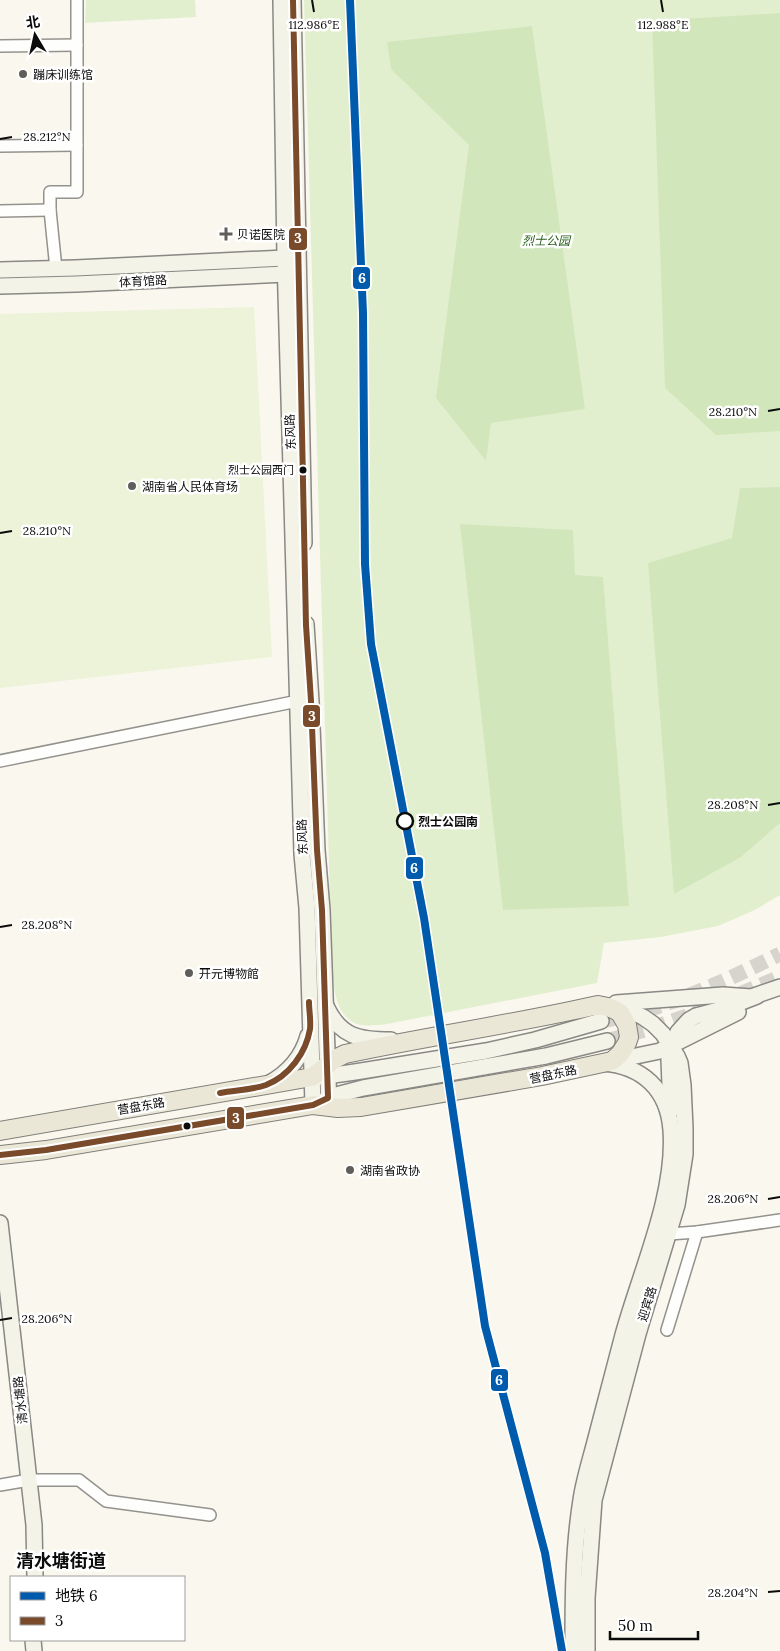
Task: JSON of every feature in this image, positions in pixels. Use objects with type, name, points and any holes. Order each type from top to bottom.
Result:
[{"type":"main road","name":"东风路","points":[[280,0],[285,258],[302,854],[307,908],[310,1027],[322,1073]]},
{"type":"main road","name":"东风路","points":[[293,0],[306,624],[317,850],[322,910],[325,1004],[322,1073],[323,1103]]},
{"type":"main road","name":"体育馆路","points":[[0,270],[285,258]]},
{"type":"main road","name":"体育馆路","points":[[0,286],[286,274]]},
{"type":"main road","name":"营盘东路","points":[[322,1073],[344,1054],[412,1040],[520,1021],[599,1013],[723,995],[747,998],[780,987]]},
{"type":"main road","name":"营盘东路","points":[[323,1103],[361,1107],[542,1076],[660,1051],[753,1004],[780,993]]},
{"type":"main road","points":[[671,1130],[669,1060],[678,1032],[689,1020],[756,996]]},
{"type":"main road","points":[[325,1004],[334,1021],[347,1034],[370,1040],[412,1040]]},
{"type":"main road","points":[[599,1013],[608,1007],[620,1014],[628,1030],[629,1038],[625,1048],[608,1062]]},
{"type":"main road","name":"迎宾路","points":[[587,1651],[587,1598],[594,1500],[638,1334],[670,1234],[677,1205],[685,1154],[682,1075],[672,1046],[663,1034],[643,1017],[630,1011],[616,1007],[599,1013]]},
{"type":"main road","name":"营盘东路","points":[[0,1131],[266,1085],[322,1073],[486,1051],[535,1040],[599,1013]]},
{"type":"main road","points":[[682,1075],[682,1067],[687,1053],[698,1037],[712,1024]]},
{"type":"main road","points":[[266,1085],[278,1079],[297,1060],[308,1038],[310,1027]]},
{"type":"main road","name":"营盘东路","points":[[0,1155],[46,1150],[323,1103],[363,1088],[546,1056],[607,1041]]},
{"type":"main road","name":"迎宾路","points":[[573,1651],[573,1596],[581,1499],[623,1333],[663,1204],[670,1154],[671,1130],[665,1104],[656,1087],[638,1072],[608,1062]]},
{"type":"main road","name":"清水塘路","points":[[0,1223],[34,1525],[35,1576]]},
{"type":"street","points":[[56,269],[50,192],[77,192],[77,0]]},
{"type":"street","points":[[0,46],[77,46]]},
{"type":"street","points":[[0,146],[77,145]]},
{"type":"street","points":[[0,211],[50,210]]},
{"type":"street","points":[[0,761],[298,701]]},
{"type":"street","points":[[670,1234],[780,1220]]},
{"type":"street","points":[[667,1330],[697,1232]]},
{"type":"street","points":[[0,1485],[29,1480],[79,1480],[106,1501],[210,1516]]},
{"type":"green space","points":[[86,0],[195,0],[196,17],[85,23]]},
{"type":"green space","name":"烈士公园","points":[[304,0],[780,0],[780,895],[755,910],[718,926],[661,937],[604,943],[597,983],[387,1024],[363,1025],[351,1021],[346,1016],[336,998],[332,969]]},
{"type":"green space","points":[[780,13],[780,431],[716,435],[665,388],[652,21]]},
{"type":"green space","points":[[532,26],[585,409],[491,423],[486,461],[436,398],[469,145],[391,69],[387,42]]},
{"type":"green space","name":"湖南省人民体育场","points":[[254,307],[272,657],[0,688],[0,314]]},
{"type":"green space","points":[[780,487],[780,823],[741,857],[674,894],[648,563],[732,538],[740,488]]},
{"type":"green space","points":[[460,524],[573,530],[575,575],[603,577],[629,906],[503,910]]},
{"type":"tunnel","points":[[601,1021],[648,1010],[693,994],[780,954]]},
{"type":"tunnel","points":[[740,994],[780,977]]},
{"type":"tunnel","points":[[607,1041],[698,1012]]},
{"type":"metro line","name":"6","points":[[350,0],[363,313],[365,564],[371,644],[424,918],[485,1326],[545,1553],[562,1651]]},
{"type":"transit line","name":"3","points":[[0,1155],[46,1150],[313,1105],[328,1098],[322,910],[317,850],[306,625],[293,0]]},
{"type":"transit line","name":"3","points":[[220,1093],[266,1085],[289,1070],[305,1047],[308,1038],[310,1029],[309,1002]]},
{"type":"place","name":"蹦床训练馆","points":[[23,74]]},
{"type":"place","name":"贝诺医院","points":[[226,234]]},
{"type":"place","name":"烈士公园西门","points":[[303,470]]},
{"type":"place","name":"湖南省人民体育场","points":[[132,486]]},
{"type":"place","name":"烈士公园南","points":[[405,821]]},
{"type":"place","name":"开元博物館","points":[[189,973]]},
{"type":"place","name":"湖南省政协","points":[[350,1170]]},
{"type":"district","name":"清水塘街道","points":[[61,1560]]}]
